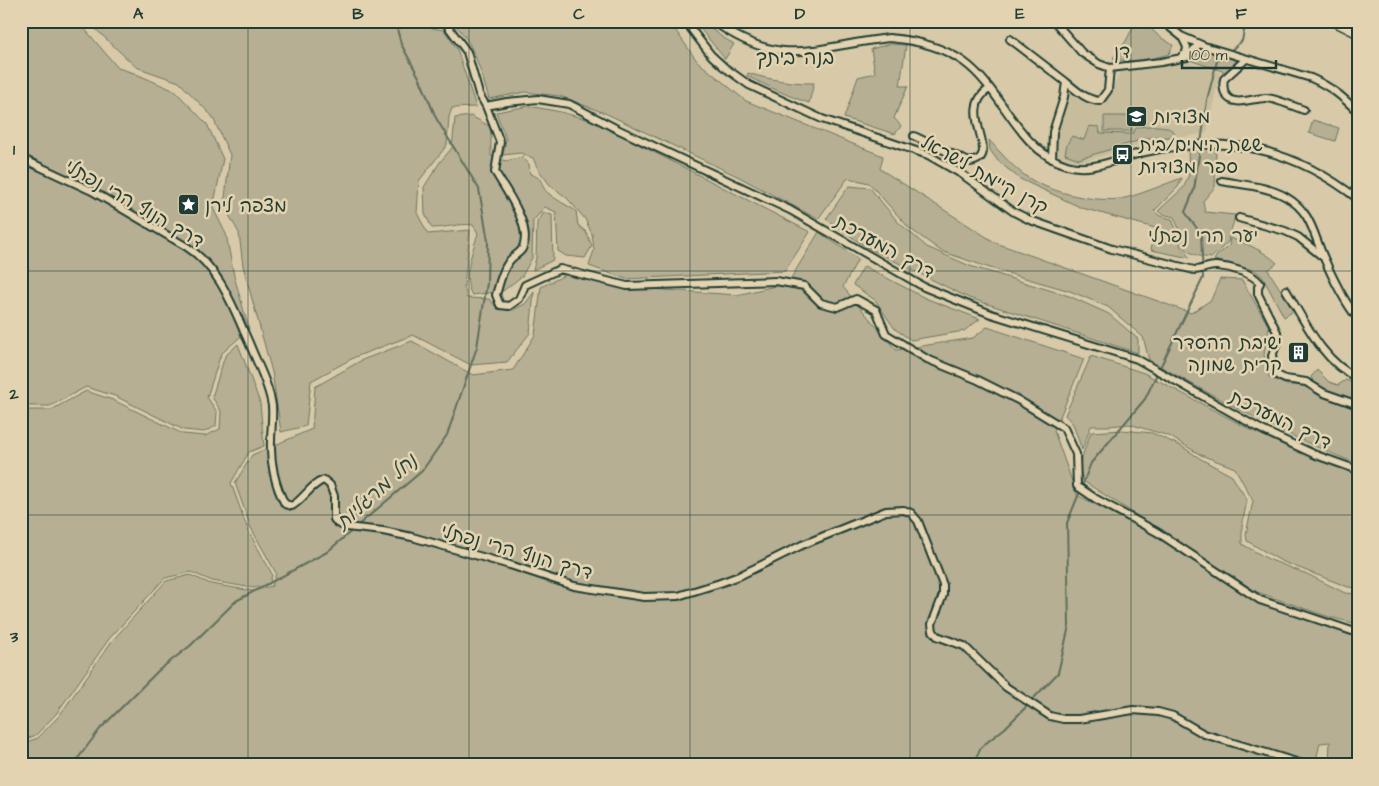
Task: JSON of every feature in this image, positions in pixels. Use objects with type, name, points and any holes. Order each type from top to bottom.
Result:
[{"type":"street","points":[[444,21],[467,52],[479,94],[486,106],[500,142],[495,172],[512,200],[525,228],[522,249],[508,263],[496,295],[500,305],[509,306],[519,299],[525,285],[560,269],[627,286],[776,281],[804,286],[822,303],[837,308],[856,299],[876,310],[886,334],[927,359],[978,380],[1018,400],[1064,428],[1076,454],[1077,486],[1096,499],[1157,532],[1260,600],[1352,631],[1358,631]]},
{"type":"street","name":"קרן קיימת לישראל","points":[[685,21],[711,55],[744,82],[822,119],[928,155],[963,175],[1014,212],[1030,220],[1088,241],[1158,260],[1201,270],[1216,265],[1248,273],[1260,283],[1258,294],[1277,332],[1278,340],[1272,356],[1273,366],[1277,375],[1285,379],[1306,382],[1324,393],[1358,405]]},
{"type":"street","points":[[713,21],[744,41],[775,51],[806,52],[889,38],[933,47],[964,62],[989,89],[1024,134],[1052,159],[1070,166],[1087,168],[1145,152],[1192,144],[1240,145],[1299,162],[1331,179],[1358,200]]},
{"type":"street","name":"דן","points":[[1054,21],[1082,53],[1098,64],[1110,68],[1187,57],[1199,44]]},
{"type":"street","points":[[1162,21],[1181,36],[1199,44],[1246,60],[1311,78],[1335,89],[1358,112]]},
{"type":"street","points":[[1334,21],[1358,33]]},
{"type":"street","points":[[1351,21],[1358,23]]},
{"type":"street","points":[[1179,58],[1186,53],[1187,47],[1181,36]]},
{"type":"street","points":[[1010,39],[1088,98],[1100,101],[1108,90],[1110,68]]},
{"type":"street","points":[[1246,60],[1224,79],[1223,84],[1227,97],[1232,101],[1242,102],[1269,97],[1304,110]]},
{"type":"street","points":[[1052,159],[1053,132],[1064,96],[1066,82]]},
{"type":"street","points":[[914,136],[969,162],[974,161],[982,155],[984,149],[975,115],[976,108],[982,93],[989,89]]},
{"type":"street","name":"דרך המערכת","points":[[486,106],[538,98],[569,104],[615,128],[790,210],[924,287],[992,314],[1137,359],[1264,432],[1316,455],[1358,470]]},
{"type":"street","name":"דרך הנוף הרי נפתלי","points":[[21,158],[92,192],[187,247],[199,255],[216,276],[234,308],[268,390],[272,407],[271,443],[274,473],[279,494],[285,504],[292,506],[299,502],[318,482],[324,480],[330,485],[334,496],[334,519],[337,523],[346,527],[383,530],[431,541],[574,586],[607,590],[622,595],[652,597],[678,596],[720,583],[739,576],[802,545],[886,511],[904,510],[911,513],[918,521],[943,585],[943,595],[932,624],[933,631],[937,636],[964,646],[1006,687],[1032,705],[1050,716],[1062,719],[1079,719],[1133,710],[1158,712],[1173,716],[1204,734],[1306,765]]},
{"type":"street","points":[[1222,181],[1265,189],[1286,197],[1300,207],[1309,219],[1324,258],[1351,311],[1358,319]]},
{"type":"street","points":[[1239,218],[1285,231],[1298,237],[1324,258]]},
{"type":"street","points":[[1286,290],[1318,342],[1329,356],[1339,366],[1358,378]]},
{"type":"shaded area","name":"מצודות","points":[[1185,61],[1220,72],[1207,133],[1147,143],[1079,163],[1056,157],[1058,133],[1070,94],[1093,105],[1101,104],[1109,98],[1120,71],[1172,65]]},
{"type":"green space","points":[[21,21],[78,21],[118,68],[175,91],[207,124],[223,159],[213,208],[226,234],[234,276],[249,329],[221,354],[207,397],[217,412],[216,426],[204,432],[184,430],[115,396],[86,387],[50,406],[21,406]]},
{"type":"green space","points":[[87,21],[394,21],[444,30],[457,49],[476,107],[452,108],[449,117],[447,145],[419,181],[417,213],[428,234],[470,230],[464,286],[467,298],[489,299],[496,307],[513,310],[525,304],[534,292],[530,333],[507,362],[471,365],[413,335],[355,357],[311,381],[306,426],[281,432],[272,372],[243,266],[239,233],[224,206],[230,155],[212,116],[179,82],[136,67]]},
{"type":"green space","points":[[448,21],[669,21],[697,61],[746,101],[883,156],[880,169],[996,243],[1191,313],[1211,300],[1220,279],[1242,280],[1269,327],[1264,355],[1269,377],[1287,385],[1303,385],[1318,395],[1358,409],[1358,464],[1278,429],[1149,360],[1143,337],[1108,307],[1070,291],[990,268],[941,251],[909,228],[869,183],[848,178],[818,219],[739,177],[607,114],[560,96],[525,92],[489,99],[475,55],[463,34]]},
{"type":"green space","points":[[694,21],[702,21],[734,44],[725,59]]},
{"type":"green space","points":[[1136,21],[1142,21],[1160,37],[1173,45],[1169,54],[1133,61],[1113,58],[1126,41]]},
{"type":"green space","points":[[890,44],[906,45],[900,86],[908,86],[894,118],[901,126],[895,134],[844,118],[858,77],[875,73],[871,49]]},
{"type":"green space","points":[[1201,49],[1239,61],[1225,72],[1186,59],[1195,51]]},
{"type":"green space","points":[[748,73],[781,81],[814,83],[809,103],[755,80],[747,76]]},
{"type":"green space","points":[[529,106],[593,121],[810,232],[785,271],[626,279],[589,266],[594,250],[592,234],[585,219],[567,198],[550,185],[538,169],[533,158],[521,153],[503,155],[506,139],[496,112]]},
{"type":"green space","points":[[471,116],[491,127],[491,156],[506,161],[522,157],[529,164],[530,174],[540,180],[548,193],[576,211],[578,225],[586,232],[592,246],[585,258],[566,256],[558,251],[556,212],[545,207],[533,221],[532,258],[522,276],[503,291],[472,295],[469,288],[468,273],[478,233],[473,225],[432,228],[425,214],[424,187],[440,162],[452,148],[455,118]]},
{"type":"green space","points":[[1104,116],[1132,116],[1132,131],[1104,131]]},
{"type":"green space","points":[[1313,120],[1339,128],[1335,141],[1309,133]]},
{"type":"green space","points":[[1089,126],[1099,127],[1100,133],[1132,134],[1137,127],[1162,126],[1175,133],[1170,137],[1147,138],[1079,159],[1065,154],[1067,144],[1072,136],[1084,140]]},
{"type":"green space","points":[[989,140],[1024,175],[1057,191],[1083,197],[1109,200],[1120,199],[1143,193],[1182,178],[1178,187],[1154,211],[1160,216],[1172,219],[1181,247],[1190,258],[1151,250],[1155,228],[1082,208],[1020,179],[998,161],[990,150]]},
{"type":"green space","name":"יער הרי נפתלי","points":[[1188,149],[1216,149],[1215,187],[1203,201],[1205,212],[1235,215],[1228,242],[1211,258],[1187,251],[1183,246],[1182,236],[1174,217],[1158,211],[1184,187],[1189,174]]},
{"type":"green space","points":[[849,186],[870,188],[898,222],[927,247],[970,266],[1069,296],[1109,314],[1138,339],[1138,353],[969,298],[866,247],[826,219]]},
{"type":"green space","points":[[544,213],[552,215],[553,260],[533,270],[536,258],[537,222]]},
{"type":"green space","points":[[819,232],[858,259],[843,287],[896,350],[973,338],[987,327],[1084,359],[1054,431],[1077,495],[1167,541],[1258,603],[1358,634],[1358,765],[1329,765],[1330,742],[1320,743],[1315,765],[21,765],[21,744],[38,738],[59,716],[112,641],[166,581],[190,575],[211,584],[253,591],[272,586],[276,573],[251,528],[235,483],[252,455],[312,429],[315,387],[362,360],[412,341],[473,375],[513,370],[535,335],[541,287],[567,274],[624,287],[737,295],[788,283]]},
{"type":"green space","points":[[1230,238],[1249,245],[1272,258],[1277,263],[1268,270],[1294,311],[1284,317],[1262,276],[1254,270],[1214,260],[1217,255],[1229,246]]},
{"type":"green space","points":[[864,266],[925,298],[980,319],[964,331],[911,340],[895,329],[875,300],[853,285]]},
{"type":"green space","points":[[238,344],[260,403],[264,446],[249,452],[231,483],[248,530],[272,574],[270,584],[253,588],[212,581],[191,572],[165,578],[109,639],[56,714],[36,735],[21,741],[21,410],[51,410],[86,391],[113,400],[183,434],[205,436],[220,429],[221,411],[212,397],[225,356]]},
{"type":"green space","points":[[1091,356],[1144,373],[1251,430],[1296,451],[1358,474],[1358,588],[1348,587],[1281,561],[1247,541],[1246,534],[1253,501],[1235,468],[1201,455],[1169,436],[1129,424],[1091,426],[1082,450],[1073,424],[1065,415]]},
{"type":"green space","points":[[1317,370],[1329,382],[1338,385],[1346,380],[1358,385],[1358,403],[1331,394],[1314,383],[1311,377]]},
{"type":"green space","points":[[1122,430],[1152,433],[1181,446],[1232,476],[1247,500],[1242,526],[1242,544],[1268,559],[1307,574],[1345,593],[1358,594],[1358,624],[1329,617],[1257,592],[1083,481],[1079,465],[1091,432]]},
{"type":"waterway","name":"נחל מרגליות","points":[[357,526],[422,471],[447,435],[477,347],[487,283],[488,241],[479,189],[436,118],[420,79],[401,44],[395,21]]},
{"type":"waterway","points":[[1230,51],[1242,41],[1246,21]]},
{"type":"waterway","points":[[1201,143],[1207,100],[1217,61],[1226,54]]},
{"type":"waterway","points":[[1082,486],[1091,463],[1145,399],[1203,278],[1201,234],[1185,212],[1194,190],[1200,148]]},
{"type":"waterway","points":[[1031,701],[1058,673],[1069,626],[1067,523],[1080,491]]},
{"type":"waterway","name":"נחל מרגליות","points":[[73,765],[100,729],[159,670],[190,646],[236,601],[327,552],[354,529]]},
{"type":"waterway","points":[[973,765],[981,747],[1005,728],[1028,705]]},
{"type":"place","name":"מצודות","points":[[1137,116]]},
{"type":"place","name":"ששת הימים/בית ספר מצודות","points":[[1123,155]]},
{"type":"place","name":"מצפה לירן","points":[[189,205]]},
{"type":"place","name":"ישיבת ההסדר קרית שמונה","points":[[1298,353]]},
{"type":"district","name":"בנה ביתך","points":[[795,57]]}]
